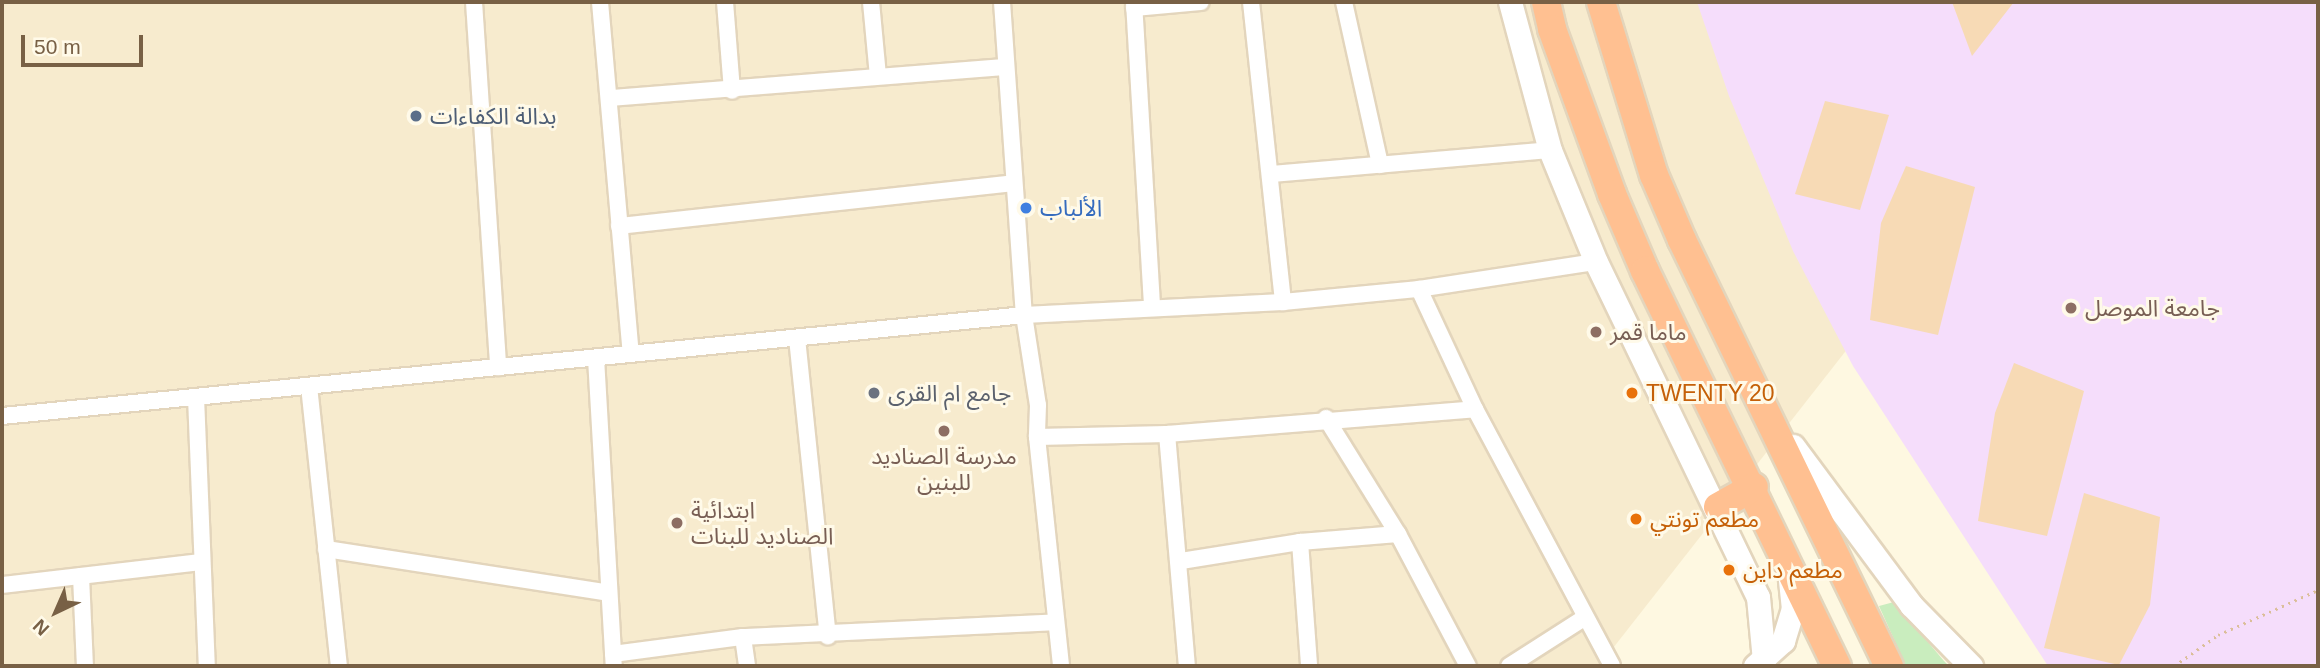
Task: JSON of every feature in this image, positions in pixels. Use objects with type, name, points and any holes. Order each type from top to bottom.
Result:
[{"type":"highway","points":[[1546,2],[1552,29],[1612,194],[1645,271],[1754,487],[1838,666]]},
{"type":"highway","points":[[1601,2],[1654,176],[1889,666]]},
{"type":"highway","points":[[1612,194],[1654,176]]},
{"type":"highway","points":[[1718,507],[1754,487]]},
{"type":"street","points":[[474,2],[498,367]]},
{"type":"street","points":[[600,2],[611,98],[631,354]]},
{"type":"street","points":[[725,2],[732,91]]},
{"type":"street","points":[[871,2],[878,76]]},
{"type":"street","points":[[1002,2],[1024,316],[1038,405],[1037,437],[1061,666]]},
{"type":"street","points":[[1152,306],[1134,5],[1201,2]]},
{"type":"street","points":[[1251,2],[1283,302]]},
{"type":"street","points":[[1344,2],[1380,165]]},
{"type":"street","points":[[1510,2],[1550,150],[1596,262],[1718,507],[1758,597],[1759,663]]},
{"type":"street","points":[[611,98],[732,91],[878,76],[1006,67]]},
{"type":"street","points":[[1271,174],[1550,150]]},
{"type":"street","points":[[619,226],[1013,183]]},
{"type":"street","points":[[2,416],[1024,316],[1152,306],[1283,302],[1349,292],[1419,289],[1596,262]]},
{"type":"street","points":[[1419,289],[1475,409],[1584,618],[1612,666]]},
{"type":"street","points":[[797,338],[828,636]]},
{"type":"street","points":[[596,358],[614,660],[743,637],[828,636],[1056,622]]},
{"type":"street","points":[[309,386],[339,666]]},
{"type":"street","points":[[1757,390],[1865,547],[1911,605],[1971,666]]},
{"type":"street","points":[[196,397],[207,666]]},
{"type":"street","points":[[1037,437],[1167,434],[1326,418],[1475,409]]},
{"type":"street","points":[[1326,418],[1398,534],[1468,666]]},
{"type":"street","points":[[1167,434],[1181,561],[1187,666]]},
{"type":"street","points":[[1181,561],[1300,542],[1398,534]]},
{"type":"street","points":[[1300,542],[1309,666]]},
{"type":"street","points":[[326,549],[610,593]]},
{"type":"street","points":[[1759,663],[1783,641],[1793,609],[1789,561]]},
{"type":"street","points":[[2,585],[202,562]]},
{"type":"street","points":[[81,576],[85,666]]},
{"type":"street","points":[[1508,666],[1584,618]]},
{"type":"street","points":[[743,637],[747,666]]},
{"type":"path","points":[[2174,666],[2218,635],[2318,590]]},
{"type":"shaded area","points":[[2,2],[1737,2],[1870,320],[1599,666],[2,666]]},
{"type":"shaded area","name":"جامعة الموصل","points":[[1697,2],[2318,2],[2318,666],[2048,666],[1853,366],[1793,251],[1729,96]]},
{"type":"green space","points":[[1894,602],[1949,666],[1906,666],[1879,606]]},
{"type":"building","points":[[1952,2],[2014,2],[1972,56]]},
{"type":"building","points":[[1825,101],[1889,115],[1860,210],[1795,194]]},
{"type":"building","points":[[1906,166],[1975,187],[1938,335],[1870,320],[1881,223]]},
{"type":"building","points":[[2014,363],[2084,391],[2047,536],[1978,521],[1995,413]]},
{"type":"building","points":[[2084,493],[2160,517],[2150,605],[2119,665],[2044,648]]},
{"type":"place","name":"بدالة الكفاءات","points":[[416,116]]},
{"type":"place","name":"الألباب","points":[[1026,208]]},
{"type":"place","name":"جامعة الموصل","points":[[2071,308]]},
{"type":"place","name":"ماما قمر","points":[[1596,332]]},
{"type":"place","name":"جامع ام القرى","points":[[874,393]]},
{"type":"place","name":"TWENTY 20","points":[[1632,393]]},
{"type":"place","name":"مدرسة الصناديد للبنين","points":[[944,431]]},
{"type":"place","name":"مطعم تونتي","points":[[1636,519]]},
{"type":"place","name":"ابتدائية الصناديد للبنات","points":[[677,523]]},
{"type":"place","name":"مطعم داين","points":[[1729,570]]}]
